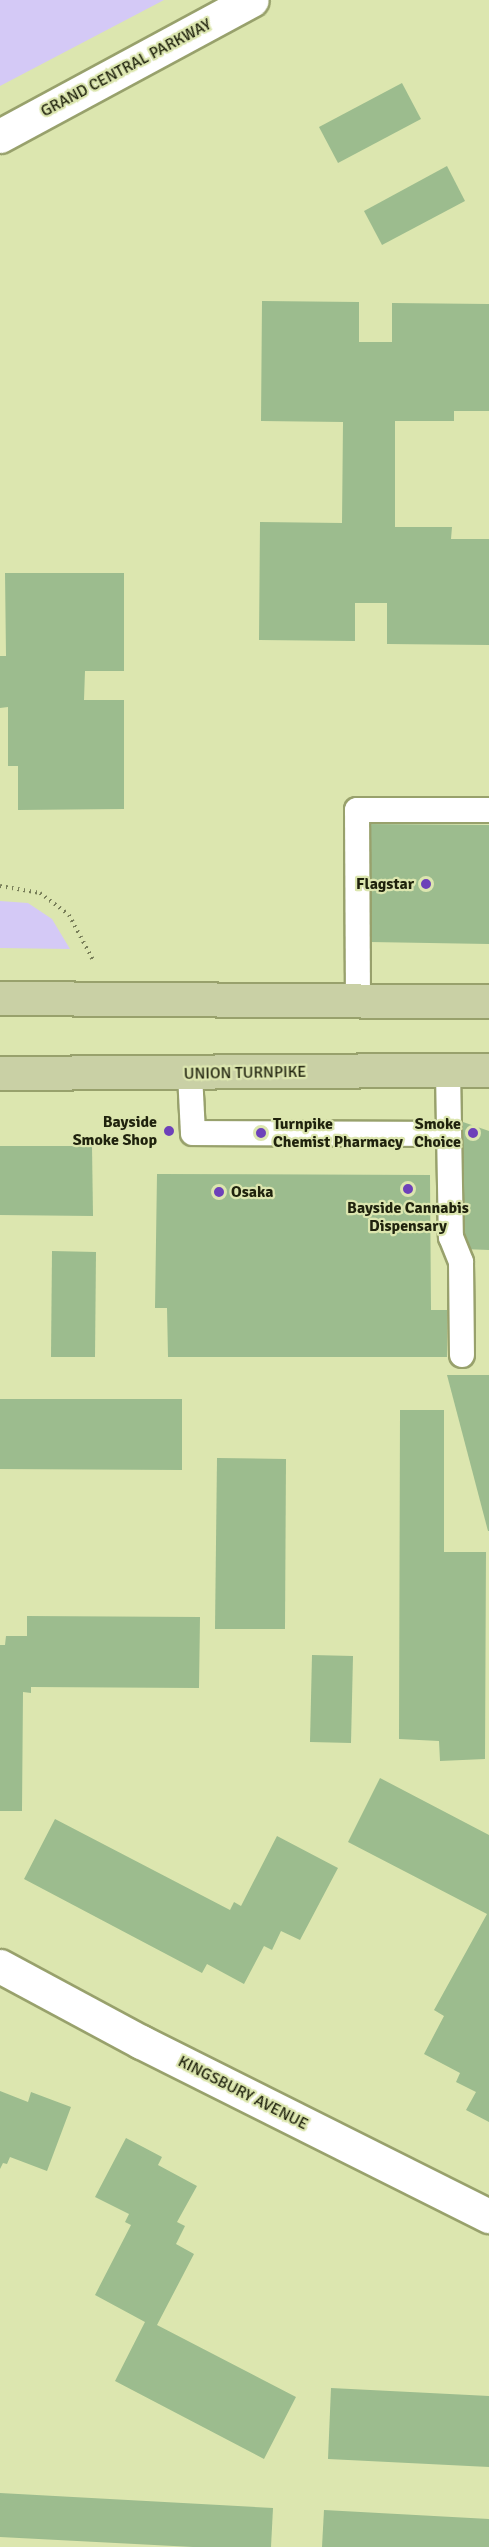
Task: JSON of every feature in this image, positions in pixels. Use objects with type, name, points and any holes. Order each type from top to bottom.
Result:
[{"type":"main road","points":[[0,998],[489,1001]]},
{"type":"main road","name":"UNION TURNPIKE","points":[[0,1073],[190,1074],[489,1070]]},
{"type":"street","name":"GRAND CENTRAL PARKWAY","points":[[0,136],[252,0]]},
{"type":"street","name":"KINGSBURY AVENUE","points":[[0,1966],[141,2042],[489,2216]]},
{"type":"lane","points":[[358,1000],[357,810],[487,810]]},
{"type":"lane","points":[[448,1071],[451,1237],[461,1263],[462,1355]]},
{"type":"lane","points":[[190,1074],[193,1133],[449,1134]]},
{"type":"path","points":[[0,886],[40,892],[69,915],[94,962]]},
{"type":"shaded area","points":[[0,0],[164,0],[0,86]]},
{"type":"shaded area","points":[[0,901],[28,903],[52,919],[70,949],[0,948]]},
{"type":"building","points":[[402,83],[421,119],[338,163],[319,127]]},
{"type":"building","points":[[447,166],[465,201],[382,245],[364,211]]},
{"type":"building","points":[[262,301],[359,302],[359,342],[392,342],[392,303],[489,304],[489,411],[454,411],[454,421],[395,421],[395,527],[452,527],[451,539],[489,539],[489,645],[387,644],[387,603],[355,603],[355,641],[259,640],[260,522],[342,523],[343,422],[261,421]]},
{"type":"building","points":[[5,573],[124,573],[124,671],[85,671],[84,700],[124,700],[124,809],[18,810],[18,766],[8,766],[8,707],[0,708],[0,656],[6,656]]},
{"type":"building","name":"Flagstar","points":[[370,824],[489,825],[489,944],[370,942],[363,937],[364,830]]},
{"type":"building","points":[[463,1122],[489,1131],[489,1250],[463,1249]]},
{"type":"building","points":[[0,1146],[92,1146],[93,1216],[0,1215]]},
{"type":"building","points":[[157,1174],[430,1175],[431,1310],[447,1310],[447,1357],[168,1357],[167,1308],[155,1308]]},
{"type":"building","points":[[52,1251],[96,1252],[95,1357],[51,1357]]},
{"type":"building","points":[[447,1375],[489,1375],[489,1531],[488,1531]]},
{"type":"building","points":[[0,1399],[182,1399],[182,1470],[0,1469]]},
{"type":"building","points":[[400,1410],[444,1410],[444,1552],[486,1552],[485,1759],[440,1761],[439,1741],[399,1739]]},
{"type":"building","points":[[217,1458],[286,1459],[285,1629],[215,1629]]},
{"type":"building","points":[[27,1616],[200,1617],[199,1688],[31,1687],[31,1693],[23,1692],[22,1811],[0,1811],[0,1645],[5,1645],[6,1636],[27,1636]]},
{"type":"building","points":[[312,1655],[353,1656],[351,1743],[310,1742]]},
{"type":"building","points":[[380,1778],[489,1835],[489,2122],[466,2110],[476,2092],[456,2082],[460,2073],[424,2054],[444,2016],[434,2010],[487,1914],[348,1842]]},
{"type":"building","points":[[55,1819],[230,1910],[234,1902],[241,1906],[277,1836],[338,1868],[300,1940],[281,1931],[272,1950],[264,1946],[244,1984],[207,1964],[202,1973],[24,1879]]},
{"type":"building","points":[[0,2091],[28,2102],[31,2092],[71,2107],[47,2171],[10,2157],[7,2164],[3,2163],[0,2169]]},
{"type":"building","points":[[126,2138],[162,2157],[158,2165],[197,2186],[177,2222],[185,2226],[176,2244],[194,2254],[157,2325],[296,2397],[264,2459],[115,2381],[145,2322],[95,2295],[131,2225],[125,2222],[129,2214],[95,2197]]},
{"type":"building","points":[[331,2388],[489,2396],[489,2467],[328,2459]]},
{"type":"building","points":[[0,2493],[273,2508],[271,2547],[193,2547],[0,2537]]},
{"type":"building","points":[[324,2510],[489,2519],[489,2547],[322,2547]]},
{"type":"place","name":"Flagstar","points":[[426,884]]},
{"type":"place","name":"Bayside Smoke Shop","points":[[169,1131]]},
{"type":"place","name":"Turnpike Chemist Pharmacy","points":[[261,1133]]},
{"type":"place","name":"Smoke Choice","points":[[473,1133]]},
{"type":"place","name":"Bayside Cannabis Dispensary","points":[[408,1189]]},
{"type":"place","name":"Osaka","points":[[219,1192]]}]
